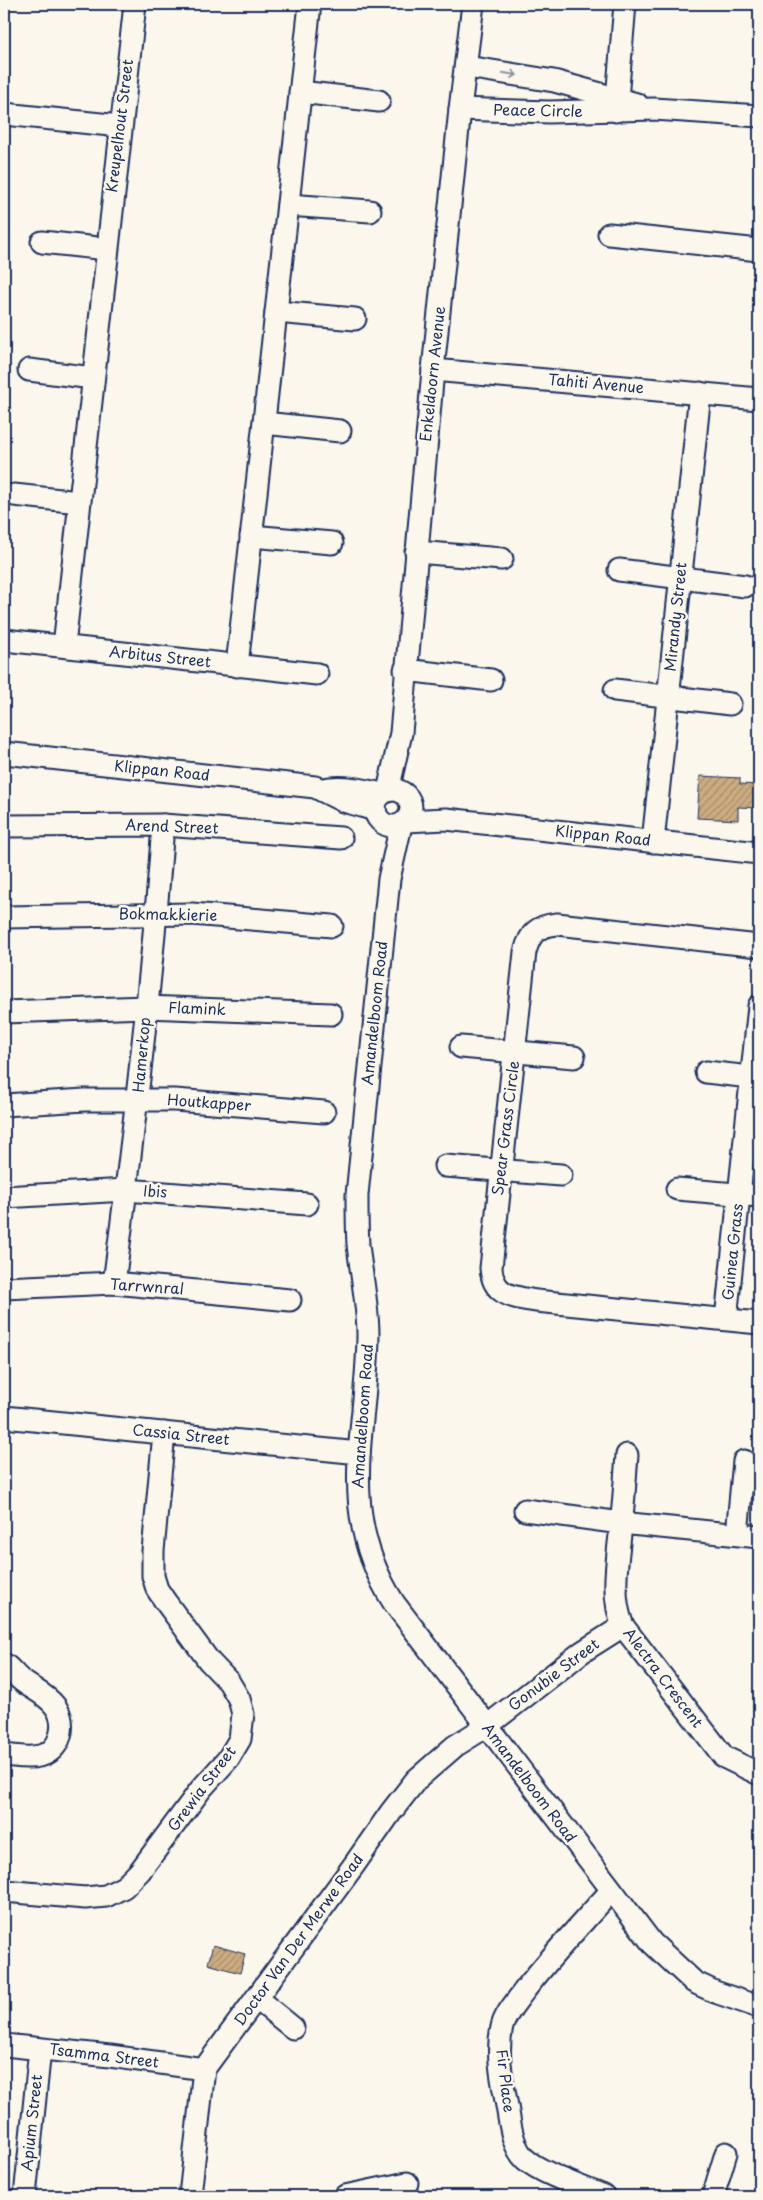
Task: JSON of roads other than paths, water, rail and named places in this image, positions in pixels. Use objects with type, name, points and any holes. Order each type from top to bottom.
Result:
[{"type":"street","name":"Kreupelhout Street","points":[[64,646],[134,4]]},
{"type":"street","points":[[237,666],[310,4]]},
{"type":"street","name":"Enkeldoorn Avenue","points":[[394,808],[433,370],[460,109],[473,4]]},
{"type":"street","points":[[617,105],[625,4]]},
{"type":"street","name":"Peace Circle","points":[[466,68],[554,81],[617,105]]},
{"type":"street","points":[[300,92],[379,101]]},
{"type":"street","name":"Peace Circle","points":[[460,109],[549,112],[617,105],[759,116]]},
{"type":"street","points":[[4,114],[120,126]]},
{"type":"street","points":[[288,205],[370,211]]},
{"type":"street","points":[[610,234],[759,250]]},
{"type":"street","points":[[42,242],[107,248]]},
{"type":"street","points":[[276,312],[355,319]]},
{"type":"street","points":[[30,370],[93,378]]},
{"type":"street","name":"Tahiti Avenue","points":[[433,370],[759,399]]},
{"type":"street","name":"Mirandy Street","points":[[653,842],[700,393]]},
{"type":"street","points":[[264,423],[340,431]]},
{"type":"street","points":[[14,494],[80,502]]},
{"type":"street","points":[[251,536],[332,543]]},
{"type":"street","points":[[416,552],[502,559]]},
{"type":"street","points":[[619,570],[681,576],[746,586]]},
{"type":"street","name":"Arbitus Street","points":[[4,640],[317,674]]},
{"type":"street","points":[[405,670],[490,680]]},
{"type":"street","points":[[614,690],[730,704]]},
{"type":"street","name":"Klippan Road","points":[[4,753],[321,789],[342,801],[394,808],[446,819],[759,853]]},
{"type":"street","name":"Amandelboom Road","points":[[394,808],[389,879],[357,1195],[358,1244],[368,1333],[359,1453],[358,1497],[362,1530],[382,1585],[399,1611],[652,1943],[694,1982],[759,2007]]},
{"type":"street","name":"Arend Street","points":[[4,826],[163,825],[341,838]]},
{"type":"street","name":"Hamerkop","points":[[114,1284],[138,1099],[157,913],[163,825]]},
{"type":"street","name":"Bokmakkierie","points":[[4,917],[157,913],[234,917],[332,926]]},
{"type":"street","name":"Spear Grass Circle","points":[[759,946],[557,924],[540,927],[533,932],[528,939],[525,952],[491,1268],[493,1283],[499,1290],[507,1295],[536,1301],[759,1322]]},
{"type":"street","name":"Guinea Grass","points":[[726,1319],[749,1195],[759,1006]]},
{"type":"street","name":"Flamink","points":[[4,1012],[146,1007],[331,1014]]},
{"type":"street","points":[[461,1047],[574,1056]]},
{"type":"street","points":[[706,1072],[756,1078]]},
{"type":"street","name":"Houtkapper","points":[[4,1105],[138,1099],[175,1100],[324,1112]]},
{"type":"street","points":[[445,1166],[561,1174]]},
{"type":"street","points":[[677,1189],[749,1195]]},
{"type":"street","name":"Ibis","points":[[4,1197],[126,1190],[307,1204]]},
{"type":"street","name":"Tarrwnral","points":[[4,1288],[114,1284],[290,1300]]},
{"type":"street","name":"Cassia Street","points":[[4,1417],[359,1453]]},
{"type":"street","name":"Grewia Street","points":[[4,1892],[85,1898],[106,1896],[124,1887],[140,1871],[201,1789],[228,1759],[240,1739],[243,1714],[239,1699],[229,1682],[209,1662],[164,1600],[154,1582],[153,1551],[164,1433]]},
{"type":"street","name":"Alectra Crescent","points":[[627,1455],[616,1601],[623,1626],[724,1757],[759,1774]]},
{"type":"street","points":[[737,1534],[744,1461]]},
{"type":"street","points":[[525,1510],[622,1523],[759,1537]]},
{"type":"street","name":"Gonubie Street","points":[[487,1726],[582,1652],[623,1626]]},
{"type":"street","points":[[4,1664],[12,1669],[22,1681],[52,1704],[58,1712],[62,1726],[57,1743],[45,1754],[35,1757],[4,1755]]},
{"type":"street","name":"Doctor Van Der Merwe Road","points":[[190,2196],[204,2069],[416,1780],[455,1746],[487,1726]]},
{"type":"street","name":"Fir Place","points":[[604,2196],[539,2168],[525,2159],[517,2148],[500,2065],[500,2039],[502,2024],[511,2008],[544,1965],[611,1891]]},
{"type":"street","points":[[256,1998],[293,2028]]},
{"type":"street","name":"Tsamma Street","points":[[4,2045],[204,2069]]},
{"type":"street","name":"Apium Street","points":[[25,2196],[40,2049]]},
{"type":"street","points":[[713,2196],[726,2153]]},
{"type":"street","points":[[345,2196],[407,2183]]}]
